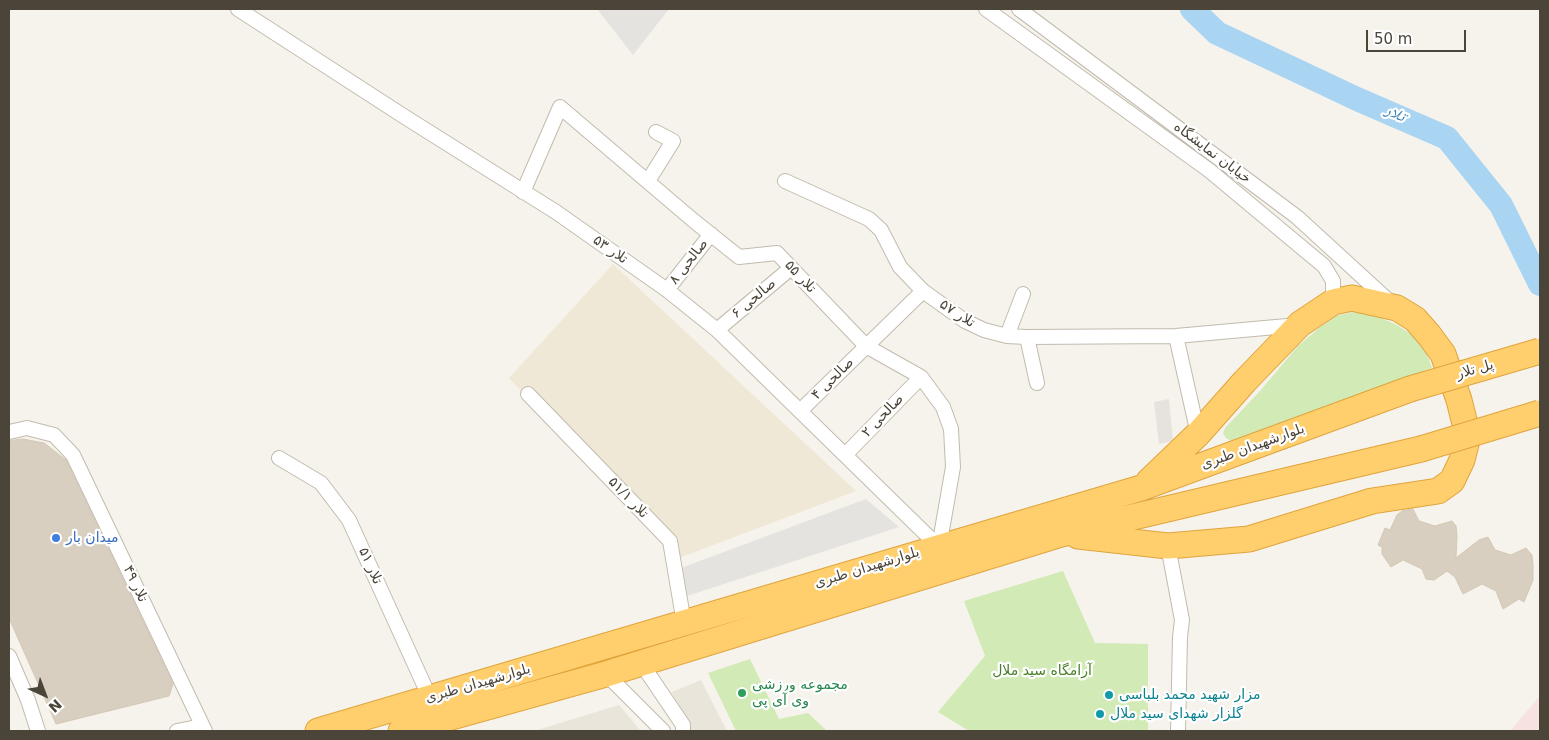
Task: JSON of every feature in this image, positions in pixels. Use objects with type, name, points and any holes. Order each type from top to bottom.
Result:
[{"type":"highway","points":[[1061,534],[1168,546],[1249,539],[1372,501],[1438,491],[1452,481],[1462,460],[1468,436],[1459,400],[1443,354],[1415,319],[1397,308],[1352,298],[1333,302],[1300,324],[1245,381],[1198,434],[1141,488]]},
{"type":"highway","name":"پل تلار","points":[[1410,389],[1540,351]]},
{"type":"highway","name":"بلوارشهیدان طبری","points":[[318,731],[1141,488],[1410,389]]},
{"type":"highway","name":"بلوارشهیدان طبری","points":[[401,731],[641,664],[1061,534],[1421,449],[1540,413]]},
{"type":"street","name":"تلار ۵۳","points":[[238,9],[556,212],[667,290],[717,330],[939,547]]},
{"type":"street","name":"خیابان نمایشگاه","points":[[986,9],[1210,171],[1324,266],[1332,281],[1333,302]]},
{"type":"street","name":"خیابان نمایشگاه","points":[[1019,9],[1297,217],[1397,308]]},
{"type":"street","name":"تلار ۵۵","points":[[523,192],[560,107],[740,257],[778,253],[866,346],[921,377],[943,407],[951,429],[953,466],[939,547]]},
{"type":"street","points":[[648,181],[673,141],[656,132]]},
{"type":"street","name":"تلار ۵۷","points":[[785,180],[869,219],[881,230],[900,267],[923,291],[965,321],[984,330],[1007,336],[1027,337],[1176,336],[1300,324]]},
{"type":"street","name":"صالحی ۸","points":[[667,290],[711,234]]},
{"type":"street","name":"صالحی ۶","points":[[717,330],[791,268]]},
{"type":"street","name":"صالحی ۴","points":[[800,411],[923,291]]},
{"type":"street","points":[[1007,336],[1023,294]]},
{"type":"street","points":[[1176,336],[1198,434]]},
{"type":"street","points":[[1027,337],[1037,383]]},
{"type":"street","name":"صالحی ۲","points":[[845,455],[921,377]]},
{"type":"street","name":"تلار ۵۱/۱","points":[[528,394],[670,541],[684,623]]},
{"type":"street","name":"تلار ۴۹","points":[[9,432],[27,428],[54,435],[73,455],[204,729],[177,731]]},
{"type":"street","name":"تلار ۵۱","points":[[279,458],[321,483],[349,520],[430,698]]},
{"type":"street","points":[[1168,546],[1182,620],[1178,731]]},
{"type":"street","points":[[9,656],[28,700],[38,731]]},
{"type":"street","points":[[641,664],[683,726],[684,731]]},
{"type":"street","points":[[606,674],[663,731]]},
{"type":"shaded area","points":[[597,9],[669,9],[633,55]]},
{"type":"shaded area","points":[[613,264],[856,491],[679,558],[509,378]]},
{"type":"shaded area","points":[[1169,399],[1173,441],[1159,444],[1154,402]]},
{"type":"shaded area","points":[[866,499],[899,527],[684,597],[681,568]]},
{"type":"shaded area","points":[[701,680],[727,731],[681,731],[687,728],[672,692]]},
{"type":"shaded area","points":[[1540,696],[1540,731],[1510,731]]},
{"type":"shaded area","points":[[619,705],[641,731],[534,731]]},
{"type":"green space","points":[[1353,312],[1383,319],[1411,334],[1427,354],[1432,368],[1231,441],[1226,438],[1223,433],[1225,428],[1260,391],[1298,346],[1336,316]]},
{"type":"green space","name":"آرامگاه سید ملال","points":[[1063,571],[1095,643],[1148,644],[1148,731],[969,731],[938,712],[985,656],[964,601]]},
{"type":"green space","name":"مجموعه ورزشی وی آی پی","points":[[750,659],[779,719],[808,713],[827,731],[736,731],[708,673]]},
{"type":"building","name":"میدان بار","points":[[23,439],[44,443],[66,460],[173,684],[169,696],[56,724],[9,618],[9,441]]},
{"type":"building","points":[[1413,509],[1419,521],[1435,526],[1452,521],[1456,526],[1456,558],[1479,540],[1488,537],[1495,550],[1511,555],[1526,548],[1532,555],[1533,580],[1524,602],[1519,599],[1503,609],[1496,591],[1482,584],[1463,594],[1455,577],[1447,571],[1434,580],[1426,579],[1422,569],[1403,560],[1391,567],[1382,554],[1382,547],[1378,545],[1385,528],[1390,530],[1397,515],[1402,511]]},
{"type":"waterway","name":"تلار","points":[[1192,9],[1217,33],[1357,99],[1447,138],[1501,205],[1540,284]]},
{"type":"place","name":"میدان بار","points":[[56,538]]},
{"type":"place","name":"مجموعه ورزشی وی آی پی","points":[[742,693]]},
{"type":"place","name":"مزار شهید محمد بلباسی","points":[[1109,695]]},
{"type":"place","name":"گلزار شهدای سید ملال","points":[[1100,714]]}]
